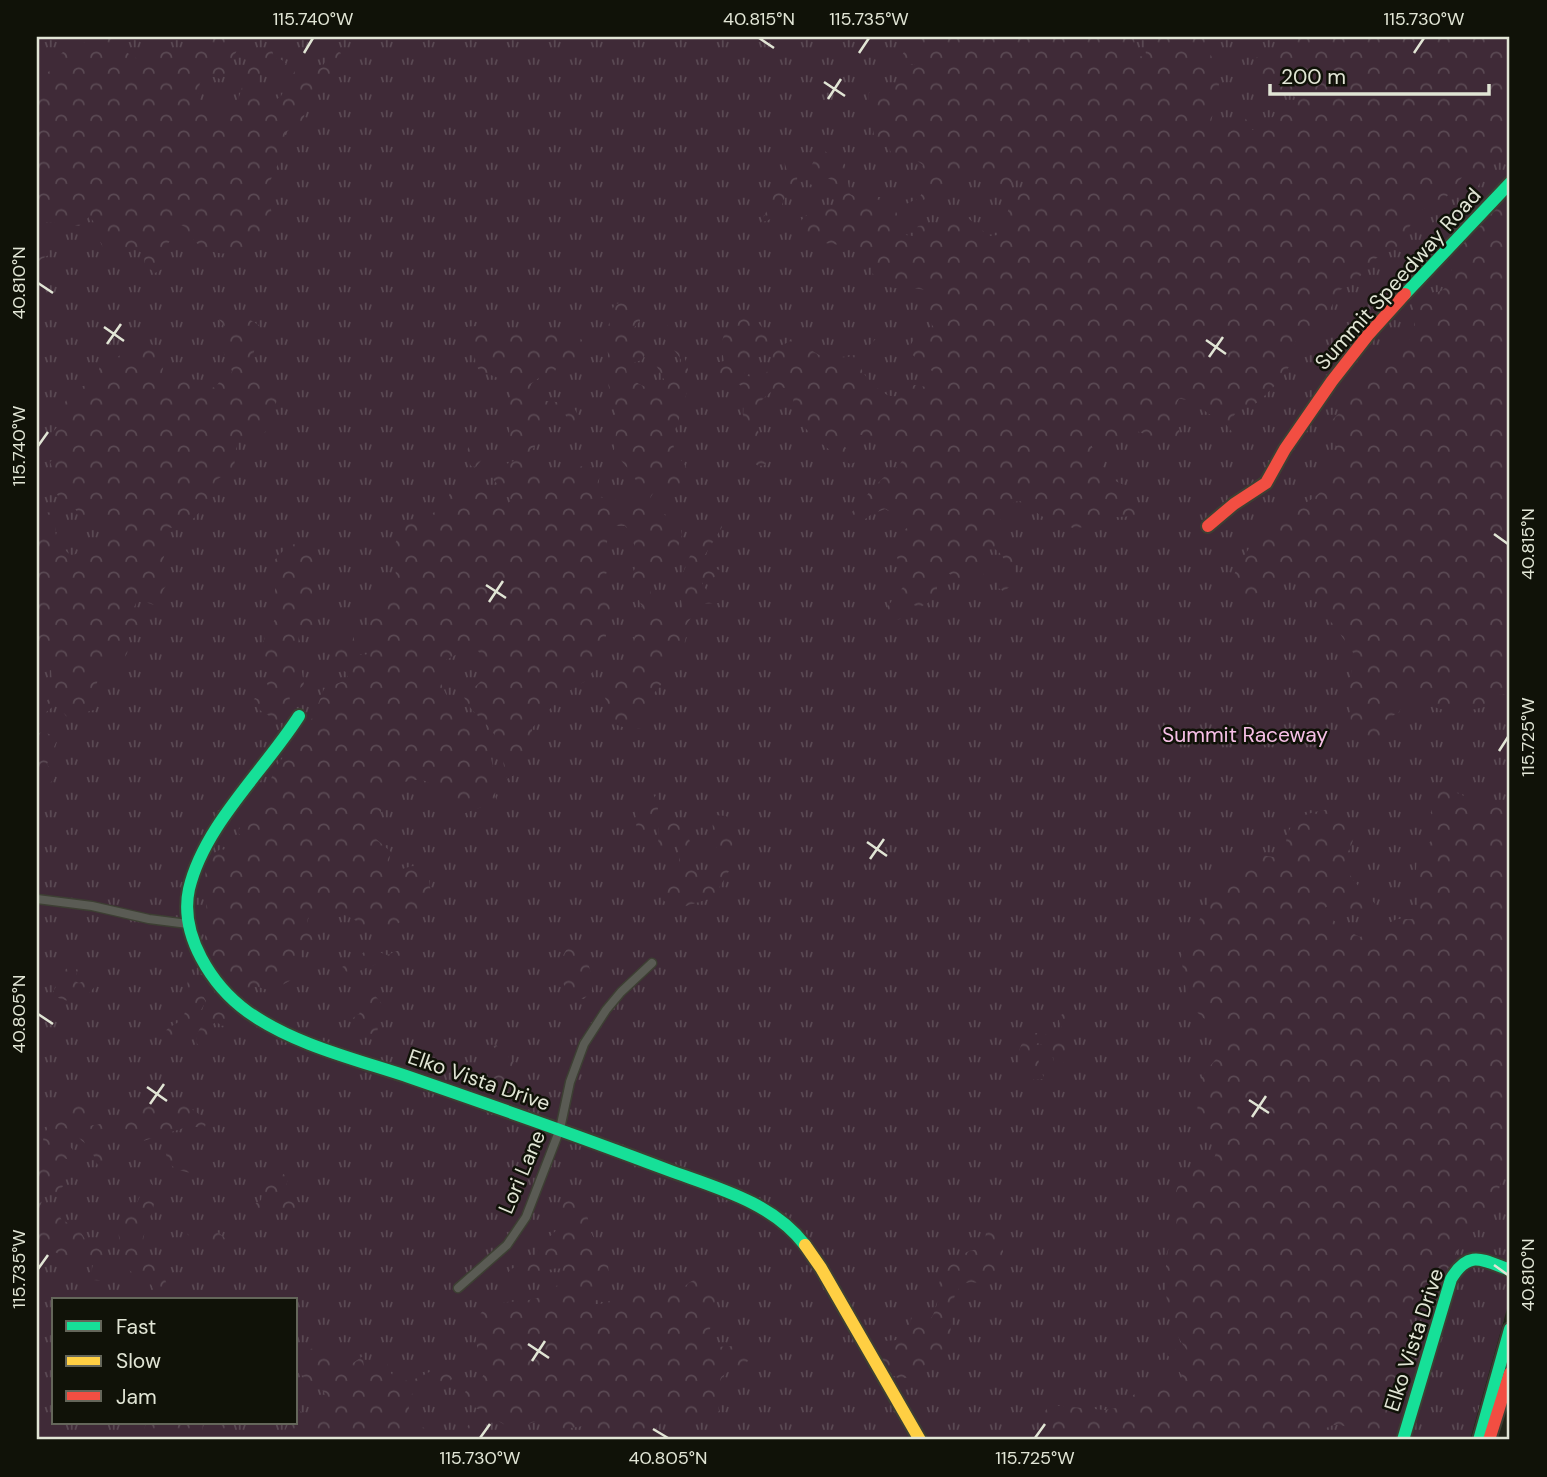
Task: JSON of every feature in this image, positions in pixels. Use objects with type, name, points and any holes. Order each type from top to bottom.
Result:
[{"type":"street","name":"Summit Speedway Road","points":[[1208,526],[1234,503],[1266,483],[1285,449],[1368,335],[1510,183]]},
{"type":"street","name":"Elko Vista Drive","points":[[299,716],[288,737],[214,834],[194,868],[187,895],[188,924],[194,946],[229,999],[256,1018],[290,1035],[560,1129],[736,1195],[785,1220],[803,1240],[821,1268],[920,1440]]},
{"type":"street","points":[[37,899],[188,924]]},
{"type":"street","name":"Lori Lane","points":[[457,1289],[506,1245],[526,1217],[560,1129],[570,1082],[584,1044],[621,992],[652,963]]},
{"type":"street","name":"Elko Vista Drive","points":[[1403,1440],[1451,1279],[1458,1266],[1466,1258],[1474,1258],[1510,1270]]},
{"type":"street","points":[[1479,1440],[1510,1329]]},
{"type":"street","points":[[1489,1440],[1510,1373]]},
{"type":"green space","name":"Summit Raceway","points":[[37,37],[1510,37],[1510,1298],[1470,1440],[37,1440]]},
{"type":"green space","points":[[95,37],[111,37],[130,55],[142,61],[165,51],[187,48],[201,37],[244,37],[223,77],[220,79],[207,74],[201,81],[200,104],[214,108],[237,103],[247,72],[260,52],[268,46],[272,49],[274,58],[286,64],[281,67],[267,67],[260,76],[262,95],[273,102],[281,96],[297,67],[321,68],[334,49],[341,53],[340,67],[328,89],[308,97],[304,119],[285,133],[284,151],[271,179],[269,195],[273,223],[266,236],[256,245],[230,254],[216,252],[204,248],[193,239],[185,227],[173,227],[170,241],[159,254],[162,269],[155,273],[144,264],[145,250],[113,252],[105,248],[89,217],[79,226],[47,222],[37,225],[37,79],[50,70],[64,51]]},
{"type":"green space","points":[[921,37],[1133,37],[1140,56],[1143,57],[1146,55],[1144,37],[1204,37],[1220,79],[1211,122],[1216,134],[1230,132],[1243,118],[1252,130],[1262,128],[1278,112],[1295,104],[1297,100],[1294,96],[1259,91],[1251,67],[1257,57],[1280,50],[1287,37],[1510,37],[1510,146],[1493,160],[1477,188],[1473,188],[1471,175],[1463,176],[1444,200],[1419,211],[1398,246],[1375,259],[1355,282],[1340,290],[1324,321],[1314,333],[1299,335],[1289,367],[1277,383],[1259,401],[1235,414],[1232,419],[1236,428],[1234,433],[1221,418],[1211,415],[1193,402],[1179,399],[1175,411],[1181,445],[1177,446],[1163,428],[1150,436],[1131,429],[1122,439],[1104,438],[1092,441],[1092,447],[1103,456],[1102,470],[1107,477],[1128,487],[1127,501],[1137,511],[1136,516],[1117,517],[1099,526],[1073,528],[1046,519],[1020,501],[1014,502],[995,527],[996,531],[1004,534],[1014,565],[1013,581],[1009,587],[1003,591],[997,587],[1007,573],[1006,564],[1000,553],[989,546],[984,550],[984,573],[978,584],[966,584],[943,570],[937,579],[937,593],[928,603],[920,607],[907,603],[900,619],[894,620],[883,612],[907,582],[894,550],[896,535],[907,528],[907,521],[885,509],[872,514],[857,525],[847,519],[877,484],[898,466],[905,453],[889,434],[841,434],[838,437],[840,443],[856,456],[856,462],[850,464],[826,447],[801,423],[793,408],[794,391],[778,386],[765,397],[756,411],[755,419],[767,459],[765,465],[758,466],[752,461],[743,421],[744,388],[733,380],[709,377],[715,363],[724,361],[721,345],[725,331],[735,333],[739,318],[744,315],[769,334],[763,349],[744,367],[745,374],[760,383],[763,383],[773,354],[790,341],[800,343],[819,355],[848,357],[861,353],[879,336],[882,337],[883,343],[864,360],[861,368],[882,392],[897,396],[914,385],[939,389],[945,387],[943,379],[917,360],[908,349],[919,331],[937,333],[926,315],[925,290],[892,288],[878,282],[871,266],[872,249],[825,243],[814,234],[803,240],[796,235],[799,225],[808,214],[840,201],[838,188],[830,179],[821,177],[814,186],[810,184],[812,165],[823,150],[845,164],[850,194],[856,197],[885,197],[894,207],[906,235],[913,236],[918,226],[968,218],[989,236],[998,235],[1001,231],[1013,198],[1029,185],[1033,178],[995,186],[983,182],[974,174],[968,178],[950,180],[941,191],[930,194],[915,209],[910,210],[906,204],[919,198],[924,190],[919,175],[923,165],[910,156],[899,160],[891,153],[887,142],[874,136],[873,128],[883,113],[879,110],[868,110],[869,93],[883,84],[904,83],[915,66],[903,66],[902,57]]},
{"type":"green space","points":[[788,151],[790,159],[798,169],[797,180],[784,199],[778,216],[761,223],[767,210],[770,187],[788,182],[783,158]]},
{"type":"green space","points":[[1510,192],[1510,694],[1499,695],[1492,705],[1458,711],[1437,708],[1417,697],[1402,695],[1402,707],[1389,718],[1384,741],[1379,746],[1368,746],[1353,734],[1350,714],[1349,686],[1356,657],[1325,616],[1308,586],[1284,576],[1258,593],[1245,596],[1232,587],[1233,579],[1249,548],[1273,521],[1318,494],[1322,485],[1319,469],[1334,470],[1335,457],[1339,452],[1329,435],[1328,427],[1344,408],[1348,398],[1345,394],[1347,385],[1409,340],[1414,330],[1414,302],[1448,285],[1452,258],[1460,245]]},
{"type":"green space","points":[[37,238],[50,254],[37,262]]},
{"type":"green space","points":[[620,303],[639,309],[640,321],[630,332],[632,338],[642,343],[647,351],[642,360],[629,364],[626,368],[627,375],[663,395],[667,385],[656,365],[660,363],[671,373],[676,374],[679,371],[681,360],[656,329],[662,322],[666,323],[678,344],[689,375],[688,390],[673,440],[677,454],[687,468],[686,480],[682,488],[666,487],[655,490],[649,500],[656,509],[680,525],[682,535],[671,566],[664,569],[654,568],[648,572],[651,596],[669,616],[678,618],[683,610],[679,590],[681,578],[694,546],[707,538],[719,520],[722,527],[700,563],[706,568],[721,570],[722,574],[702,583],[707,591],[719,599],[719,603],[700,604],[685,627],[684,645],[672,656],[663,682],[647,702],[646,715],[650,723],[643,728],[634,729],[615,724],[604,695],[629,665],[637,625],[648,622],[649,618],[640,603],[632,576],[639,557],[628,529],[625,526],[615,526],[609,534],[606,546],[607,571],[603,584],[610,608],[603,655],[587,680],[564,694],[532,728],[538,745],[516,774],[507,779],[495,736],[464,697],[485,674],[486,665],[481,655],[474,645],[433,667],[456,715],[489,746],[496,785],[495,796],[500,809],[497,811],[484,806],[463,814],[425,781],[404,782],[386,789],[375,838],[391,852],[388,865],[390,869],[399,870],[412,866],[436,871],[436,875],[429,880],[432,900],[426,912],[377,933],[366,931],[355,920],[339,912],[322,909],[320,914],[308,918],[307,923],[313,929],[317,944],[315,947],[301,949],[299,974],[271,991],[255,986],[248,991],[211,956],[204,945],[207,917],[205,880],[209,862],[221,849],[238,853],[246,850],[238,832],[249,806],[265,795],[275,768],[313,717],[324,689],[346,680],[346,672],[332,666],[330,662],[335,633],[344,631],[353,635],[357,653],[369,654],[368,605],[386,593],[396,578],[394,545],[408,520],[435,512],[445,503],[451,489],[477,487],[501,507],[505,507],[511,500],[493,479],[494,469],[516,460],[518,455],[509,441],[510,389],[476,366],[474,350],[463,336],[466,327],[483,328],[502,337],[522,330],[560,330],[581,339],[586,355],[558,365],[554,373],[540,377],[531,384],[533,392],[541,400],[565,403],[575,409],[578,418],[577,428],[570,440],[571,426],[564,412],[554,409],[549,413],[542,434],[533,449],[532,463],[558,470],[586,465],[599,472],[599,497],[625,501],[638,490],[634,477],[614,450],[617,422],[607,379],[608,354],[605,339],[613,308]]},
{"type":"green space","points":[[217,310],[234,311],[259,325],[252,359],[266,380],[281,383],[276,403],[270,413],[272,425],[264,433],[247,433],[237,440],[234,468],[215,481],[211,500],[194,518],[177,529],[167,527],[162,538],[166,549],[162,564],[172,572],[171,580],[163,590],[166,604],[160,607],[142,601],[136,603],[131,614],[141,631],[129,632],[128,650],[122,660],[118,663],[106,660],[101,662],[96,686],[85,695],[95,704],[94,710],[83,713],[73,704],[68,704],[70,710],[81,720],[80,723],[66,716],[55,705],[45,713],[43,706],[53,693],[50,658],[37,660],[37,526],[44,513],[52,512],[57,518],[57,540],[72,556],[91,546],[107,527],[106,523],[87,523],[75,509],[63,504],[55,491],[58,481],[50,462],[61,452],[51,434],[60,424],[63,408],[70,394],[96,382],[100,365],[119,356],[133,344],[145,341],[156,347],[164,362],[162,374],[171,380],[195,379],[215,388],[220,381],[230,379],[232,371],[223,351],[230,341],[217,316]]},
{"type":"green space","points":[[469,445],[481,447],[487,453],[476,467],[471,466],[468,461]]},
{"type":"green space","points":[[301,542],[308,546],[314,556],[312,591],[318,616],[314,624],[299,634],[298,647],[304,685],[290,696],[289,715],[281,723],[252,702],[255,698],[275,703],[266,681],[274,680],[282,684],[285,682],[261,651],[266,633],[281,610],[279,598],[275,595],[275,585],[268,575],[280,554]]},
{"type":"green space","points":[[42,732],[56,736],[57,740],[47,764],[55,778],[48,785],[37,784],[37,734]]},
{"type":"green space","points":[[1442,787],[1475,803],[1506,807],[1510,805],[1510,1150],[1488,1228],[1483,1230],[1473,1221],[1469,1222],[1464,1240],[1436,1297],[1418,1292],[1399,1322],[1410,1357],[1393,1426],[1374,1435],[1333,1425],[1325,1429],[1322,1440],[1041,1440],[1040,1419],[1049,1405],[1105,1410],[1116,1408],[1140,1390],[1155,1385],[1183,1393],[1188,1391],[1165,1348],[1171,1347],[1189,1358],[1193,1357],[1184,1347],[1172,1323],[1166,1297],[1167,1257],[1176,1226],[1175,1198],[1178,1186],[1185,1176],[1209,1164],[1215,1156],[1214,1144],[1201,1126],[1196,1097],[1201,1078],[1224,1048],[1230,1032],[1203,1018],[1192,1007],[1186,991],[1181,956],[1218,883],[1249,853],[1280,858],[1289,830],[1300,818],[1318,811],[1337,810],[1347,817],[1354,836],[1345,862],[1348,871],[1376,905],[1363,912],[1329,905],[1325,908],[1326,914],[1344,929],[1360,937],[1397,919],[1412,919],[1418,904],[1415,883],[1417,857],[1431,841],[1435,831],[1431,816],[1432,798],[1437,789]]},
{"type":"green space","points":[[657,794],[657,813],[642,844],[638,842],[635,813]]},
{"type":"green space","points":[[715,815],[726,816],[735,825],[729,871],[716,893],[709,899],[676,909],[664,901],[654,884],[670,876],[679,866],[679,848],[676,845],[667,855],[663,855],[658,849],[659,825],[666,819],[678,824],[685,832],[690,841],[696,868],[707,880],[714,873],[718,858],[713,831]]},
{"type":"green space","points":[[71,823],[72,827],[37,848],[37,840]]},
{"type":"green space","points":[[570,946],[581,953],[590,970],[592,990],[584,999],[569,992],[561,977],[562,960]]},
{"type":"green space","points":[[371,949],[387,955],[406,951],[410,956],[404,964],[392,966],[379,963],[349,975],[342,967]]},
{"type":"green space","points":[[73,965],[77,972],[75,981],[79,983],[91,978],[97,983],[89,993],[71,1001],[59,998],[54,994],[54,990],[66,969]]},
{"type":"green space","points":[[187,974],[193,978],[206,1001],[189,1032],[172,1044],[165,1040],[165,1032],[184,1015]]},
{"type":"green space","points":[[368,987],[382,1004],[380,1012],[374,1016],[377,1032],[371,1034],[352,1023],[353,1018],[360,1013],[353,997],[361,996]]},
{"type":"green space","points":[[217,1011],[225,1014],[226,1025],[216,1022],[213,1024],[212,1044],[208,1050],[200,1050],[196,1041],[200,1027]]},
{"type":"green space","points":[[1065,1013],[1070,1017],[1066,1061],[1058,1066],[1054,1063],[1052,1050],[1038,1043],[1034,1046],[1044,1079],[1034,1080],[1019,1065],[1021,1046],[1028,1033],[1041,1033],[1058,1039],[1063,1031],[1059,1021]]},
{"type":"green space","points":[[496,1045],[543,1101],[545,1108],[508,1083],[493,1082],[490,1079],[490,1068],[508,1069],[509,1065],[493,1046]]},
{"type":"green space","points":[[77,1094],[89,1098],[95,1107],[84,1119],[85,1125],[103,1123],[106,1127],[108,1162],[101,1169],[92,1151],[74,1131],[65,1128],[63,1138],[77,1155],[77,1163],[60,1159],[57,1168],[64,1185],[58,1192],[43,1196],[41,1204],[44,1209],[49,1210],[62,1205],[70,1209],[60,1217],[62,1220],[78,1228],[85,1239],[103,1252],[107,1272],[102,1281],[93,1280],[90,1276],[94,1261],[90,1259],[72,1262],[55,1252],[43,1250],[37,1257],[37,1164],[43,1159],[44,1135]]},
{"type":"green space","points":[[148,1101],[188,1107],[201,1116],[206,1122],[205,1127],[187,1127],[140,1142],[132,1141],[116,1120],[126,1109]]},
{"type":"green space","points":[[177,1145],[185,1159],[212,1164],[210,1168],[189,1172],[169,1164],[165,1151]]},
{"type":"green space","points":[[267,1169],[276,1169],[289,1178],[285,1188],[291,1197],[301,1204],[302,1209],[287,1208],[264,1218],[254,1212],[252,1206],[261,1200]]},
{"type":"green space","points":[[149,1181],[155,1196],[143,1246],[147,1256],[163,1276],[170,1298],[156,1298],[148,1280],[128,1270],[122,1260],[117,1222],[134,1207]]},
{"type":"green space","points":[[569,1193],[585,1201],[590,1231],[608,1263],[609,1279],[599,1286],[592,1298],[595,1304],[632,1293],[672,1295],[693,1281],[701,1279],[711,1287],[717,1310],[709,1330],[708,1343],[719,1347],[742,1346],[753,1350],[744,1365],[724,1375],[718,1393],[719,1411],[715,1415],[676,1416],[660,1424],[648,1440],[626,1440],[625,1436],[613,1436],[611,1440],[595,1440],[588,1428],[583,1426],[564,1429],[549,1416],[526,1425],[505,1425],[466,1402],[465,1392],[484,1373],[478,1352],[476,1327],[484,1309],[504,1302],[542,1296],[554,1288],[564,1275],[562,1269],[557,1268],[512,1278],[507,1274],[511,1269],[533,1260],[540,1247],[559,1227],[564,1215],[561,1200]]},
{"type":"green space","points":[[187,1224],[217,1232],[231,1245],[229,1254],[217,1259],[209,1242],[188,1235],[184,1227]]},
{"type":"green space","points":[[986,1230],[994,1234],[1002,1248],[1002,1265],[999,1272],[987,1284],[970,1282],[956,1292],[945,1351],[909,1377],[895,1377],[885,1365],[876,1346],[879,1341],[902,1338],[918,1308],[922,1313],[922,1324],[928,1323],[936,1308],[943,1274],[962,1255],[985,1246]]},
{"type":"green space","points":[[331,1346],[344,1365],[350,1365],[363,1356],[364,1372],[368,1376],[372,1376],[377,1367],[376,1356],[381,1354],[393,1376],[403,1381],[415,1379],[447,1365],[452,1368],[453,1378],[449,1382],[419,1388],[409,1400],[409,1409],[413,1417],[428,1430],[447,1437],[458,1436],[475,1420],[479,1422],[484,1440],[417,1440],[407,1435],[400,1440],[280,1440],[288,1424],[298,1424],[298,1401],[302,1396],[299,1410],[307,1417],[318,1417],[327,1410],[326,1395],[298,1372],[298,1351]]},
{"type":"green space","points":[[146,1424],[203,1424],[202,1435],[212,1438],[217,1427],[222,1424],[254,1440],[141,1440]]},
{"type":"traffic: fast","points":[[1405,294],[1510,183]]},
{"type":"traffic: fast","points":[[299,716],[221,821],[197,865],[189,889],[187,906],[194,941],[201,958],[222,988],[248,1012],[285,1034],[539,1122],[743,1198],[777,1218],[805,1245]]},
{"type":"traffic: fast","points":[[1403,1440],[1451,1279],[1470,1260],[1484,1261],[1510,1270]]},
{"type":"traffic: fast","points":[[1479,1440],[1510,1329]]},
{"type":"traffic: slow","points":[[805,1245],[920,1440]]},
{"type":"traffic: jam","points":[[1208,526],[1234,504],[1266,483],[1285,449],[1332,381],[1405,294]]},
{"type":"traffic: jam","points":[[1489,1440],[1510,1373]]}]
